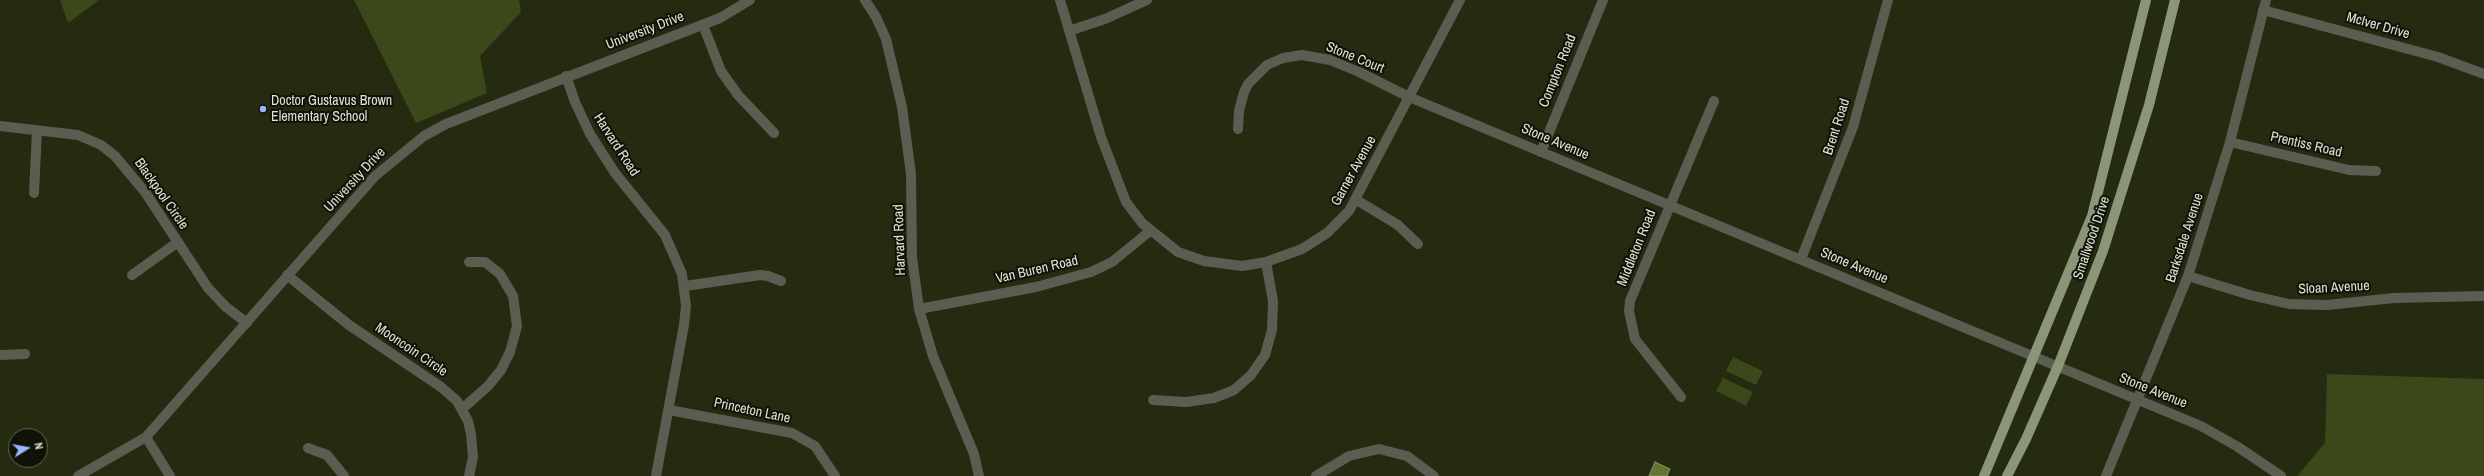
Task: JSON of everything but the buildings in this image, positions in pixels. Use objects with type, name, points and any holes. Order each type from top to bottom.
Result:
[{"type":"main road","name":"Smallwood Drive","points":[[1984,476],[2092,216],[2146,0]]},
{"type":"main road","name":"Smallwood Drive","points":[[2008,476],[2058,366],[2083,306],[2106,244],[2149,105],[2176,0]]},
{"type":"street","name":"University Drive","points":[[78,476],[146,437],[375,176],[424,136],[446,124],[566,76],[720,18],[750,0]]},
{"type":"street","name":"Harvard Road","points":[[865,0],[876,17],[886,39],[904,120],[911,174],[912,257],[919,310],[933,356],[974,454],[979,476]]},
{"type":"street","name":"Garner Avenue","points":[[1060,0],[1101,137],[1119,188],[1136,217],[1150,231],[1178,252],[1204,261],[1242,266],[1266,262],[1314,242],[1342,220],[1355,200],[1460,0]]},
{"type":"street","points":[[1070,31],[1105,19],[1147,0]]},
{"type":"street","name":"Compton Road","points":[[1542,152],[1603,0]]},
{"type":"street","name":"Brent Road","points":[[1802,259],[1852,127],[1888,0]]},
{"type":"street","name":"McIver Drive","points":[[2265,5],[2438,57],[2484,74]]},
{"type":"street","name":"Barksdale Avenue","points":[[2106,476],[2188,276],[2230,142],[2265,5]]},
{"type":"street","points":[[703,25],[721,71],[738,95],[774,133]]},
{"type":"street","name":"Stone Court","points":[[1238,129],[1241,100],[1248,84],[1267,65],[1291,56],[1312,56],[1330,60],[1359,72],[1409,97]]},
{"type":"street","name":"Harvard Road","points":[[566,76],[582,118],[602,155],[665,235],[678,260],[685,286],[684,325],[656,476]]},
{"type":"street","name":"Stone Avenue","points":[[1409,97],[1670,204],[2033,355],[2138,401],[2201,426],[2238,447],[2281,476]]},
{"type":"street","name":"Middleton Road","points":[[1681,397],[1635,339],[1629,311],[1630,301],[1714,101]]},
{"type":"street","name":"Blackpool Circle","points":[[0,126],[78,135],[101,145],[115,156],[145,192],[213,293],[246,323]]},
{"type":"street","points":[[34,193],[37,130]]},
{"type":"street","name":"Prentiss Road","points":[[2230,142],[2349,170],[2376,171]]},
{"type":"street","points":[[1355,200],[1398,225],[1418,244]]},
{"type":"street","name":"Van Buren Road","points":[[919,310],[1036,287],[1091,272],[1112,262],[1150,231]]},
{"type":"street","points":[[132,275],[178,242]]},
{"type":"street","points":[[462,409],[488,386],[501,370],[510,352],[516,326],[512,296],[500,274],[485,262],[469,262]]},
{"type":"street","points":[[1153,400],[1186,402],[1214,398],[1234,390],[1251,375],[1265,355],[1272,330],[1273,301],[1266,262]]},
{"type":"street","name":"Mooncoin Circle","points":[[287,275],[349,325],[441,387],[462,409],[468,421],[472,446],[469,476]]},
{"type":"street","points":[[685,286],[760,275],[768,276],[781,281]]},
{"type":"street","name":"Sloan Avenue","points":[[2188,276],[2250,295],[2289,304],[2327,305],[2394,298],[2484,296]]},
{"type":"street","points":[[0,355],[26,354]]},
{"type":"street","name":"Princeton Lane","points":[[669,410],[792,433],[815,446],[835,476]]},
{"type":"street","points":[[146,437],[170,476]]},
{"type":"street","points":[[308,448],[327,455],[344,476]]},
{"type":"street","points":[[1316,476],[1349,456],[1379,449],[1406,456],[1434,476]]},
{"type":"shaded area","points":[[60,0],[99,0],[68,23]]},
{"type":"shaded area","points":[[354,0],[519,0],[521,12],[480,56],[487,93],[416,123]]},
{"type":"shaded area","points":[[1733,357],[1763,371],[1756,385],[1726,371]]},
{"type":"shaded area","points":[[2327,374],[2484,379],[2484,476],[2299,476],[2298,475],[2325,443]]},
{"type":"shaded area","points":[[1723,378],[1753,392],[1746,406],[1716,391]]},
{"type":"shaded area","points":[[1655,462],[1670,469],[1667,476],[1649,476]]},
{"type":"place","name":"Doctor Gustavus Brown Elementary School","points":[[263,109]]}]
